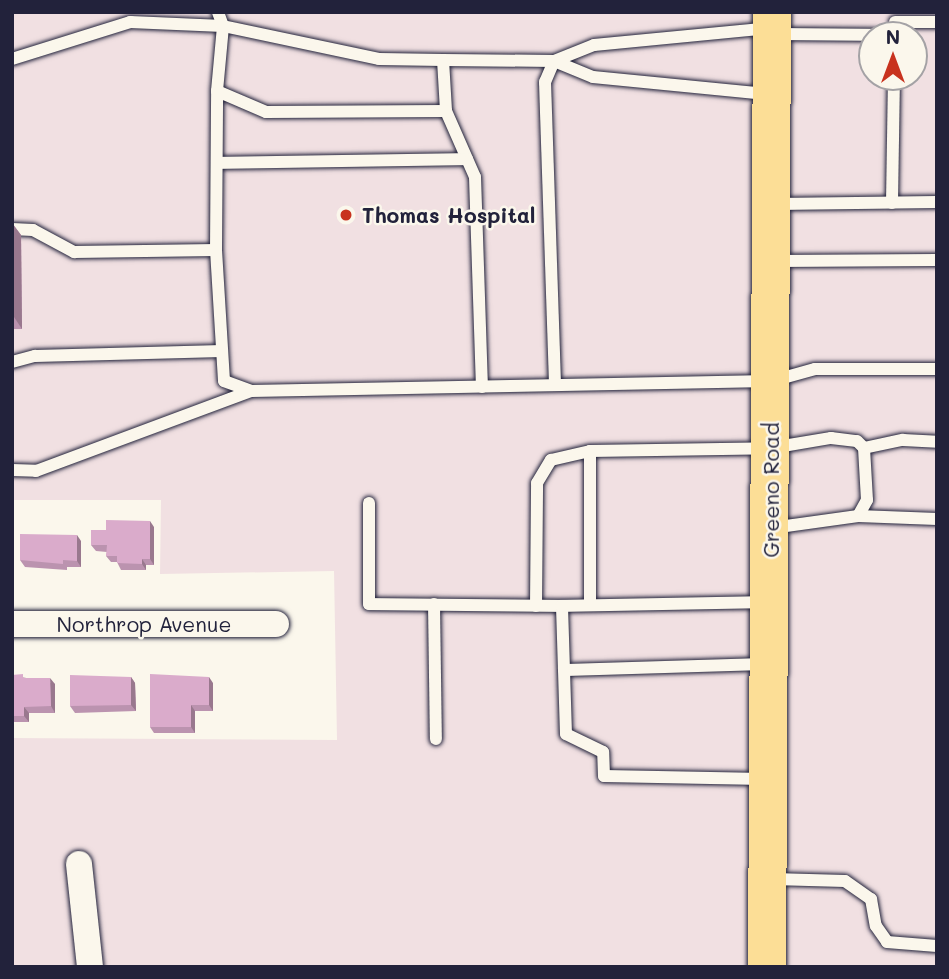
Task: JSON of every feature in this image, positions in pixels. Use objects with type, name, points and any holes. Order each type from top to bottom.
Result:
[{"type":"main road","name":"Greeno Road","points":[[767,967],[771,779],[772,25]]},
{"type":"street","name":"Northrop Avenue","points":[[12,624],[276,624]]},
{"type":"street","points":[[79,863],[90,967]]},
{"type":"lane","points":[[218,12],[223,26],[217,91],[216,250],[224,382],[251,391]]},
{"type":"lane","points":[[12,59],[130,22],[223,26],[379,59],[554,61],[593,77],[772,94]]},
{"type":"lane","points":[[555,385],[545,82],[554,61],[594,45],[772,25],[858,26]]},
{"type":"lane","points":[[443,60],[446,111],[475,177],[482,387]]},
{"type":"lane","points":[[217,91],[266,112],[446,111]]},
{"type":"lane","points":[[892,203],[894,91]]},
{"type":"lane","points":[[217,163],[467,159]]},
{"type":"lane","points":[[772,204],[937,202]]},
{"type":"lane","points":[[12,229],[33,230],[74,251],[216,250]]},
{"type":"lane","points":[[772,261],[937,260]]},
{"type":"lane","points":[[12,362],[35,356],[222,351]]},
{"type":"lane","points":[[12,470],[36,471],[251,391],[772,382],[815,369],[937,369]]},
{"type":"lane","points":[[536,606],[537,483],[551,460],[590,451],[772,448],[831,438],[856,441],[864,447],[902,440],[937,442]]},
{"type":"lane","points":[[858,516],[867,500],[864,447]]},
{"type":"lane","points":[[590,451],[590,605]]},
{"type":"lane","points":[[369,503],[369,604],[562,606],[771,601]]},
{"type":"lane","points":[[772,528],[858,516],[937,519]]},
{"type":"lane","points":[[434,604],[436,739]]},
{"type":"lane","points":[[562,606],[566,734],[603,752],[604,776],[771,779]]},
{"type":"lane","points":[[564,670],[771,664]]},
{"type":"lane","points":[[769,879],[845,880],[871,899],[876,926],[887,942],[937,946]]},
{"type":"shaded area","points":[[12,12],[937,12],[937,967],[12,967],[12,738],[337,740],[334,571],[160,574],[161,500],[12,500]]},
{"type":"building","points":[[106,520],[150,521],[150,559],[142,559],[142,564],[117,563],[117,556],[106,556],[107,545],[91,545],[91,530],[106,530]]},
{"type":"building","points":[[20,534],[77,535],[77,561],[63,560],[63,564],[20,560]]},
{"type":"building","points":[[23,674],[23,678],[50,678],[51,706],[24,707],[24,716],[12,716],[12,675]]},
{"type":"building","points":[[150,674],[209,677],[209,705],[191,705],[191,727],[150,727]]},
{"type":"building","points":[[70,675],[131,677],[131,705],[70,706]]},
{"type":"place","name":"Thomas Hospital","points":[[346,215]]}]
